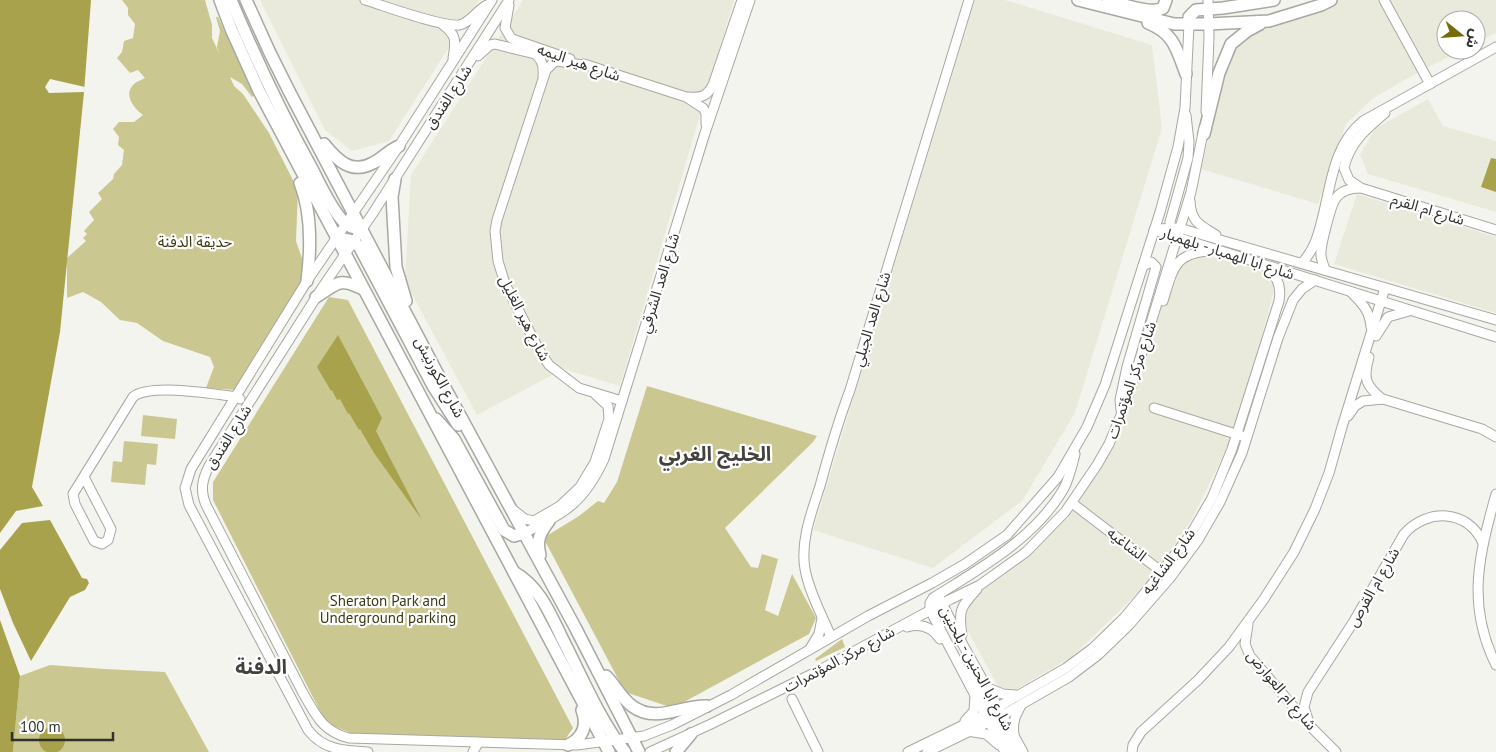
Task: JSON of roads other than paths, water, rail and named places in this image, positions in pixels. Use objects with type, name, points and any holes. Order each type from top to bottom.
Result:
[{"type":"main road","name":"شارع الكورنيش","points":[[220,0],[246,64],[297,165],[605,747]]},
{"type":"main road","points":[[231,0],[263,74],[297,142],[335,211],[346,223],[356,229],[362,229]]},
{"type":"main road","points":[[1078,0],[1174,24],[1268,21]]},
{"type":"main road","points":[[1108,0],[1158,11],[1163,8],[1166,0]]},
{"type":"main road","points":[[1189,24],[1189,17],[1192,12],[1208,4],[1223,8],[1274,0]]},
{"type":"main road","points":[[1204,134],[1219,73],[1231,44],[1247,30],[1268,21],[1321,5],[1330,0]]},
{"type":"main road","name":"شارع الكورنيش","points":[[247,1],[270,53],[313,136],[407,316],[597,668],[639,752]]},
{"type":"main road","points":[[1131,14],[1167,34],[1176,48],[1186,74]]},
{"type":"main road","points":[[313,136],[338,161],[344,165],[356,167],[373,163],[388,150],[399,146]]},
{"type":"main road","points":[[297,165],[298,179],[307,207],[309,248],[307,281]]},
{"type":"main road","points":[[395,180],[392,198],[396,267],[399,284],[405,298],[407,316]]},
{"type":"main road","points":[[336,238],[344,238],[359,246],[433,386],[463,433],[477,446]]},
{"type":"main road","points":[[316,297],[339,282],[348,283],[363,290]]},
{"type":"main road","points":[[429,413],[454,439],[506,533],[514,536],[524,533]]},
{"type":"main road","points":[[546,576],[538,542],[540,532],[549,521]]},
{"type":"main road","points":[[512,571],[530,584],[545,604],[605,722],[625,752]]},
{"type":"main road","points":[[597,668],[632,706],[644,712],[663,714],[687,707],[707,706]]},
{"type":"main road","points":[[574,748],[584,727],[584,718],[577,700],[576,690]]},
{"type":"main road","points":[[676,752],[691,734]]},
{"type":"street","points":[[365,0],[437,22],[460,25],[491,2]]},
{"type":"street","points":[[380,0],[388,7]]},
{"type":"street","name":"شارع الفندق","points":[[509,0],[472,61],[316,297],[209,466],[202,485],[203,497],[222,539],[303,693],[320,723],[330,731],[354,738],[574,748],[605,747]]},
{"type":"street","name":"شارع هير اليمه","points":[[509,0],[505,28],[511,38],[589,66],[686,97],[705,110],[705,133]]},
{"type":"street","points":[[686,97],[699,98],[705,96],[713,85],[742,0]]},
{"type":"street","name":"شارع العد الشرقي","points":[[524,533],[549,521],[575,503],[595,479],[604,459],[705,133],[750,0]]},
{"type":"street","name":"شارع العد الجبلي","points":[[831,637],[822,618],[805,569],[805,548],[809,524],[838,422],[850,390],[969,0]]},
{"type":"street","points":[[1384,0],[1430,84]]},
{"type":"street","name":"شارع الفندق","points":[[186,484],[191,468],[237,397],[307,281],[399,146],[491,2]]},
{"type":"street","points":[[1208,4],[1206,115],[1204,134],[1190,201],[1191,214],[1197,223],[1222,240]]},
{"type":"street","points":[[437,22],[449,30],[454,37],[452,61]]},
{"type":"street","name":"شارع مركز المؤتمرات","points":[[605,747],[616,741],[644,736],[663,729],[883,607],[932,583],[965,564],[1007,535],[1058,477],[1077,447],[1105,384],[1154,230],[1178,147],[1185,108],[1189,24]]},
{"type":"street","points":[[472,61],[490,45],[502,44],[538,56],[543,64],[543,76]]},
{"type":"street","points":[[1302,263],[1317,240],[1336,164],[1343,145],[1350,134],[1363,121],[1473,60]]},
{"type":"street","points":[[543,76],[550,66],[558,61],[589,66]]},
{"type":"street","name":"شارع هير الغليل","points":[[543,76],[497,220],[496,248],[505,284],[545,360],[554,371],[594,394],[622,401]]},
{"type":"street","points":[[1361,188],[1349,180],[1344,168],[1352,146],[1367,127],[1405,97]]},
{"type":"street","points":[[1176,237],[1170,222],[1188,158],[1189,142],[1185,108]]},
{"type":"street","points":[[1325,270],[1321,247],[1334,201],[1348,189],[1361,188]]},
{"type":"street","name":"شارع ام القرم","points":[[1361,188],[1496,230]]},
{"type":"street","points":[[1174,228],[1191,192]]},
{"type":"street","name":"شارع ابا الهمبار - بلهمبار","points":[[1154,230],[1174,228],[1222,240],[1496,320]]},
{"type":"street","name":"شارع ابا الهمبار - بلهمبار","points":[[1154,230],[1496,337]]},
{"type":"street","name":"شارع مركز المؤتمرات","points":[[650,752],[691,734],[896,630],[930,610],[980,585],[1026,552],[1072,503],[1109,444],[1121,415],[1142,351],[1176,237]]},
{"type":"street","points":[[1142,351],[1152,337],[1165,294],[1178,262],[1186,255],[1192,253],[1217,250]]},
{"type":"street","points":[[1121,415],[1120,400],[1127,367],[1156,267],[1151,262],[1143,266]]},
{"type":"street","name":"شارع الشاغيه","points":[[994,714],[1019,694],[1066,668],[1093,648],[1124,618],[1191,534],[1218,496],[1280,294],[1277,278],[1264,265]]},
{"type":"street","name":"شارع الشاغيه","points":[[908,752],[994,714],[1022,704],[1069,677],[1098,655],[1129,625],[1170,578],[1198,540],[1246,438],[1278,338],[1293,300],[1302,288],[1315,280]]},
{"type":"street","points":[[1132,752],[1133,745],[1141,732],[1198,680],[1229,647],[1294,552],[1315,509],[1329,473],[1387,289]]},
{"type":"street","points":[[1350,292],[1368,312],[1373,334],[1366,367],[1366,377],[1369,387],[1383,399]]},
{"type":"street","points":[[1373,334],[1388,317],[1412,310]]},
{"type":"street","points":[[84,477],[111,529],[108,540],[102,544],[94,541],[73,500],[73,494],[136,395],[155,390],[237,397],[248,404]]},
{"type":"street","points":[[511,509],[525,519],[534,520],[560,506],[580,488],[595,462],[609,419],[608,406],[594,394]]},
{"type":"street","points":[[1342,427],[1349,414],[1359,403],[1373,399],[1383,399],[1482,429],[1496,437]]},
{"type":"street","points":[[1154,408],[1246,438]]},
{"type":"street","points":[[930,610],[931,600],[1002,554],[1034,525],[1063,490],[1077,447]]},
{"type":"street","points":[[202,485],[186,484],[186,498],[308,730],[320,743],[346,751],[368,752]]},
{"type":"street","points":[[1496,494],[1483,543],[1477,588],[1479,612],[1486,643],[1496,665]]},
{"type":"street","name":"الشاغيه","points":[[1072,503],[1170,578]]},
{"type":"street","name":"شارع ام القرص","points":[[1310,726],[1304,707],[1308,692],[1354,621],[1395,548],[1410,526],[1431,516],[1451,516],[1466,522],[1474,528],[1483,543]]},
{"type":"street","points":[[210,545],[222,539]]},
{"type":"street","name":"شارع ابا الحنين - بلحنين","points":[[932,583],[963,645],[988,688],[1004,750]]},
{"type":"street","points":[[963,645],[960,622],[961,610],[964,603],[980,585]]},
{"type":"street","name":"شارع ابا الحنين - بلحنين","points":[[930,610],[975,695],[1015,736],[1023,752]]},
{"type":"street","points":[[808,650],[819,634],[822,618]]},
{"type":"street","name":"شارع ام العوارض","points":[[1248,621],[1245,644],[1250,656],[1310,726],[1336,752]]},
{"type":"street","points":[[896,630],[914,625],[924,626],[935,632],[944,644],[950,648]]},
{"type":"street","points":[[961,668],[969,673],[1014,752]]},
{"type":"street","points":[[988,688],[1003,694],[1019,694]]},
{"type":"street","points":[[291,698],[303,693]]},
{"type":"street","points":[[975,695],[974,711],[964,728],[986,734],[1004,750]]},
{"type":"street","points":[[792,699],[818,752]]},
{"type":"street","points":[[1015,736],[1013,723],[1016,713],[1022,704]]},
{"type":"street","name":"شارع الشاغيه","points":[[927,752],[964,728]]},
{"type":"street","points":[[473,752],[478,743]]},
{"type":"street","points":[[486,752],[492,744]]},
{"type":"district","name":"الخليج الغربي","points":[[715,454]]},
{"type":"district","name":"الدفنة","points":[[261,667]]},
{"type":"park label","name":"حديقة الدفنة","points":[[195,241]]},
{"type":"park label","name":"Sheraton Park and Underground parking","points":[[388,608]]}]
